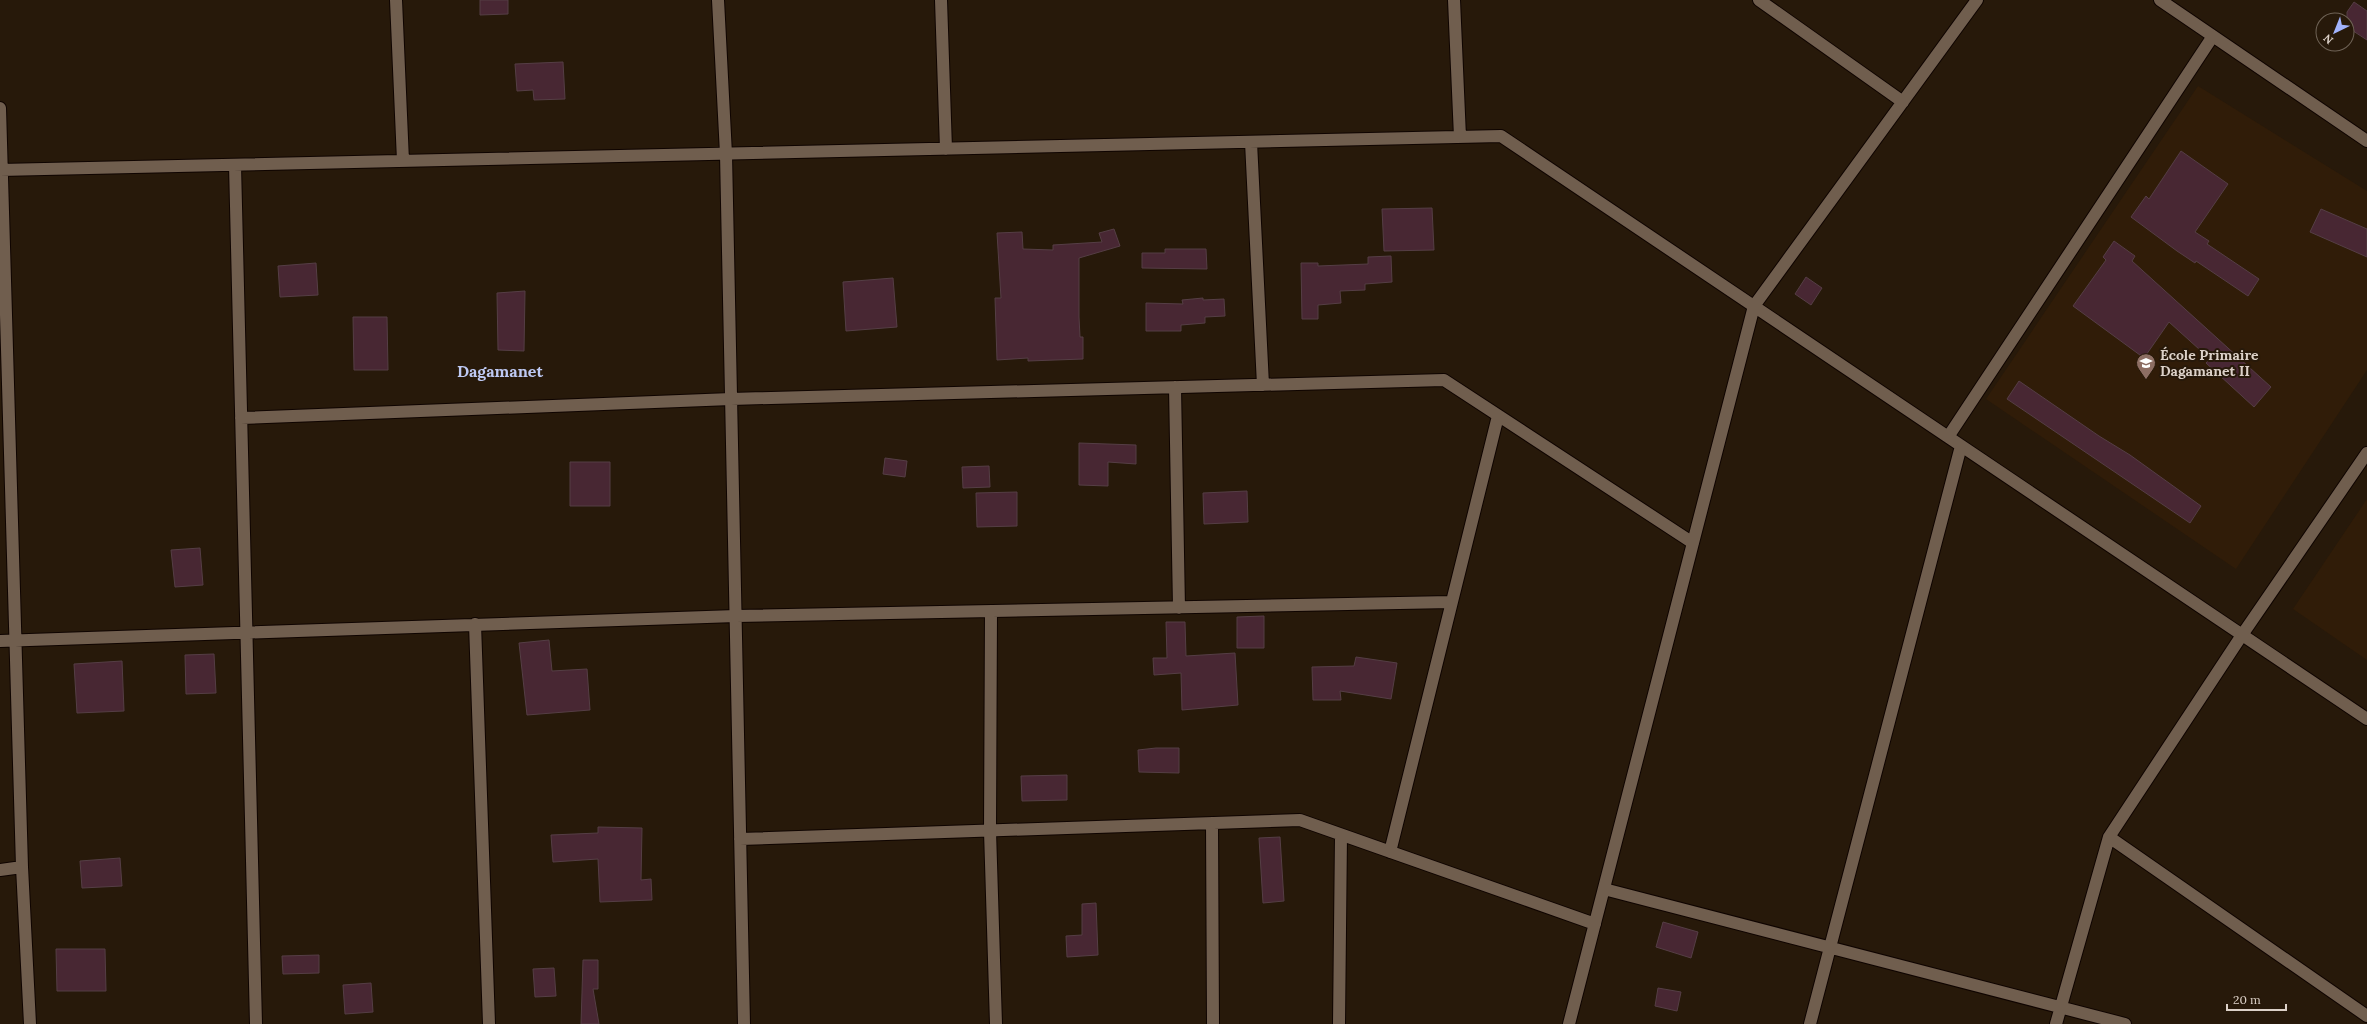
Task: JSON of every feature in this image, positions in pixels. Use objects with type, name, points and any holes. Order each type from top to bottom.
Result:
[{"type":"street","points":[[396,0],[403,161]]},
{"type":"street","points":[[718,0],[726,154],[744,1024]]},
{"type":"street","points":[[941,0],[946,148]]},
{"type":"street","points":[[1454,0],[1460,137]]},
{"type":"street","points":[[1759,0],[1903,102]]},
{"type":"street","points":[[1569,1024],[1754,306],[1977,0]]},
{"type":"street","points":[[2160,0],[2367,141]]},
{"type":"street","points":[[1948,437],[2213,36]]},
{"type":"street","points":[[0,108],[5,420],[16,640],[22,867],[30,1024]]},
{"type":"street","points":[[1,170],[1501,136],[2367,719]]},
{"type":"street","points":[[1251,142],[1263,385]]},
{"type":"street","points":[[235,165],[256,1024]]},
{"type":"street","points":[[241,418],[731,399],[1444,380],[1693,543]]},
{"type":"street","points":[[1175,387],[1179,608]]},
{"type":"street","points":[[1390,852],[1498,416]]},
{"type":"street","points":[[1810,1024],[1961,446]]},
{"type":"street","points":[[2056,1024],[2110,837],[2242,635],[2367,453]]},
{"type":"street","points":[[0,641],[736,616],[1451,602]]},
{"type":"street","points":[[990,611],[990,831],[996,1024]]},
{"type":"street","points":[[475,624],[489,1024]]},
{"type":"street","points":[[740,839],[1300,820],[1595,924]]},
{"type":"street","points":[[1212,823],[1213,1024]]},
{"type":"street","points":[[1339,1024],[1341,835]]},
{"type":"street","points":[[2110,837],[2367,1016]]},
{"type":"street","points":[[0,870],[22,867]]},
{"type":"street","points":[[1604,889],[2125,1024]]},
{"type":"shaded area","points":[[2198,86],[2367,191],[2367,370],[2236,569],[1986,399]]},
{"type":"shaded area","points":[[2367,499],[2367,660],[2293,609]]},
{"type":"building","points":[[480,0],[508,0],[508,14],[480,15]]},
{"type":"building","points":[[2354,2],[2367,11],[2367,40],[2355,32],[2355,12],[2347,12]]},
{"type":"building","points":[[563,62],[565,99],[534,100],[533,90],[517,91],[515,64]]},
{"type":"building","points":[[2181,151],[2228,184],[2195,232],[2209,241],[2207,244],[2259,279],[2248,296],[2196,261],[2195,263],[2177,251],[2131,217],[2146,196],[2149,199]]},
{"type":"building","points":[[1432,208],[1434,250],[1384,251],[1382,209]]},
{"type":"building","points":[[2321,209],[2367,229],[2367,257],[2310,232]]},
{"type":"building","points":[[1114,229],[1120,246],[1079,258],[1079,317],[1080,337],[1083,337],[1083,359],[1028,361],[1028,358],[997,360],[995,298],[1001,298],[997,233],[1022,232],[1023,249],[1053,250],[1053,245],[1102,242],[1099,233]]},
{"type":"building","points":[[2114,241],[2135,256],[2132,261],[2271,387],[2254,407],[2206,363],[2210,359],[2169,322],[2144,358],[2073,306],[2106,260],[2103,257]]},
{"type":"building","points":[[1165,249],[1206,249],[1207,269],[1142,268],[1142,253],[1165,253]]},
{"type":"building","points":[[1391,256],[1392,282],[1365,284],[1365,290],[1340,291],[1341,303],[1318,305],[1318,319],[1302,319],[1301,263],[1318,263],[1318,266],[1368,264],[1368,257]]},
{"type":"building","points":[[316,263],[318,295],[280,297],[278,266]]},
{"type":"building","points":[[1806,277],[1822,288],[1811,305],[1795,294]]},
{"type":"building","points":[[893,278],[897,327],[846,331],[843,282]]},
{"type":"building","points":[[525,291],[524,351],[498,350],[497,293]]},
{"type":"building","points":[[1203,298],[1203,300],[1224,299],[1225,316],[1205,317],[1205,323],[1181,325],[1181,331],[1146,331],[1146,303],[1183,304],[1182,300]]},
{"type":"building","points":[[353,317],[387,317],[388,370],[354,370]]},
{"type":"building","points":[[2019,381],[2099,436],[2130,455],[2201,506],[2190,523],[2007,399]]},
{"type":"building","points":[[1079,443],[1136,445],[1136,464],[1108,462],[1108,486],[1079,485]]},
{"type":"building","points":[[885,458],[907,461],[905,477],[883,474]]},
{"type":"building","points":[[570,462],[610,462],[610,506],[570,506]]},
{"type":"building","points":[[989,466],[990,487],[963,488],[962,467]]},
{"type":"building","points":[[1247,491],[1248,522],[1204,524],[1203,493]]},
{"type":"building","points":[[1017,492],[1017,526],[977,527],[976,493]]},
{"type":"building","points":[[200,548],[203,585],[175,587],[171,550]]},
{"type":"building","points":[[1264,616],[1264,648],[1237,648],[1237,617]]},
{"type":"building","points":[[1166,622],[1185,622],[1186,656],[1235,653],[1238,705],[1182,710],[1181,673],[1154,675],[1153,658],[1167,658]]},
{"type":"building","points":[[549,640],[552,671],[587,669],[590,710],[527,715],[519,643]]},
{"type":"building","points":[[214,654],[216,693],[186,694],[185,655]]},
{"type":"building","points":[[1356,657],[1397,663],[1391,699],[1340,691],[1341,700],[1313,700],[1312,667],[1354,666]]},
{"type":"building","points":[[122,661],[124,711],[77,713],[74,664]]},
{"type":"building","points":[[1179,748],[1179,773],[1139,772],[1138,750]]},
{"type":"building","points":[[1067,775],[1067,800],[1022,801],[1021,776]]},
{"type":"building","points":[[598,827],[642,828],[641,880],[651,879],[652,900],[600,902],[598,859],[553,862],[551,835],[598,833]]},
{"type":"building","points":[[1280,837],[1284,901],[1263,903],[1259,838]]},
{"type":"building","points":[[120,858],[122,886],[82,888],[80,861]]},
{"type":"building","points":[[1096,903],[1098,955],[1067,957],[1066,936],[1082,935],[1082,904]]},
{"type":"building","points":[[1663,922],[1698,932],[1691,958],[1656,947]]},
{"type":"building","points":[[56,949],[105,949],[106,991],[57,991]]},
{"type":"building","points":[[319,955],[319,973],[283,974],[282,956]]},
{"type":"building","points":[[583,960],[598,960],[598,989],[593,989],[599,1024],[581,1024]]},
{"type":"building","points":[[554,968],[556,996],[535,997],[533,969]]},
{"type":"building","points":[[371,983],[373,1012],[345,1014],[343,985]]},
{"type":"building","points":[[1658,988],[1681,992],[1677,1011],[1655,1006]]},
{"type":"place","name":"École Primaire Dagamanet II","points":[[2146,380]]},
{"type":"district","name":"Dagamanet","points":[[500,371]]}]
